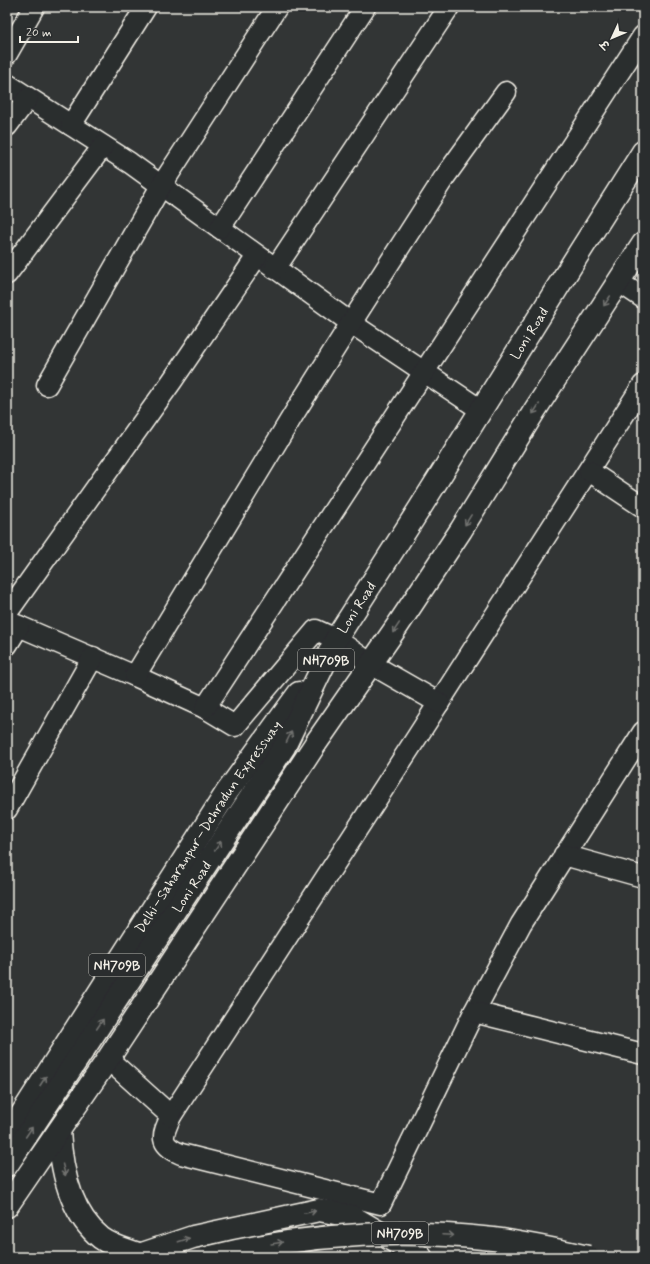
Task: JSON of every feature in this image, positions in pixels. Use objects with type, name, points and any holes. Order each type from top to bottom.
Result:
[{"type":"main road","name":"Loni Road","points":[[7,1165],[284,747],[336,639],[482,410],[643,152]]},
{"type":"main road","name":"Loni Road","points":[[7,1206],[59,1132],[316,743],[461,530],[535,410],[643,244]]},
{"type":"main road","name":"Delhi–Saharanpur–Dehradun Expressway","points":[[7,1137],[227,792],[336,639]]},
{"type":"main road","points":[[59,1132],[60,1151],[69,1188],[86,1223],[102,1238],[137,1256],[193,1238],[319,1210],[351,1216],[421,1257]]},
{"type":"main road","name":"NH709B","points":[[211,1257],[265,1245],[321,1237],[406,1233],[494,1239],[537,1246],[588,1257]]},
{"type":"street","points":[[7,54],[34,7]]},
{"type":"street","points":[[70,125],[146,7]]},
{"type":"street","points":[[47,385],[161,186],[277,7]]},
{"type":"street","points":[[220,228],[365,7]]},
{"type":"street","points":[[275,269],[449,7]]},
{"type":"street","points":[[205,708],[643,36]]},
{"type":"street","points":[[7,84],[130,163],[351,323],[482,410]]},
{"type":"street","points":[[135,676],[295,412],[351,323],[444,178],[506,92]]},
{"type":"street","points":[[7,126],[28,98]]},
{"type":"street","points":[[7,274],[103,146]]},
{"type":"street","points":[[7,645],[11,620],[257,256]]},
{"type":"street","points":[[619,282],[643,298]]},
{"type":"street","points":[[643,385],[439,703],[170,1116],[163,1136],[166,1145],[172,1150],[181,1154],[381,1204],[474,1012],[520,924],[643,732]]},
{"type":"street","points":[[589,471],[643,507]]},
{"type":"street","points":[[11,620],[205,708],[235,726],[316,630],[336,639],[371,664],[439,703]]},
{"type":"street","points":[[7,809],[93,657]]},
{"type":"street","points":[[564,855],[643,877]]},
{"type":"street","points":[[474,1012],[643,1054]]},
{"type":"street","points":[[108,1059],[170,1116]]}]
